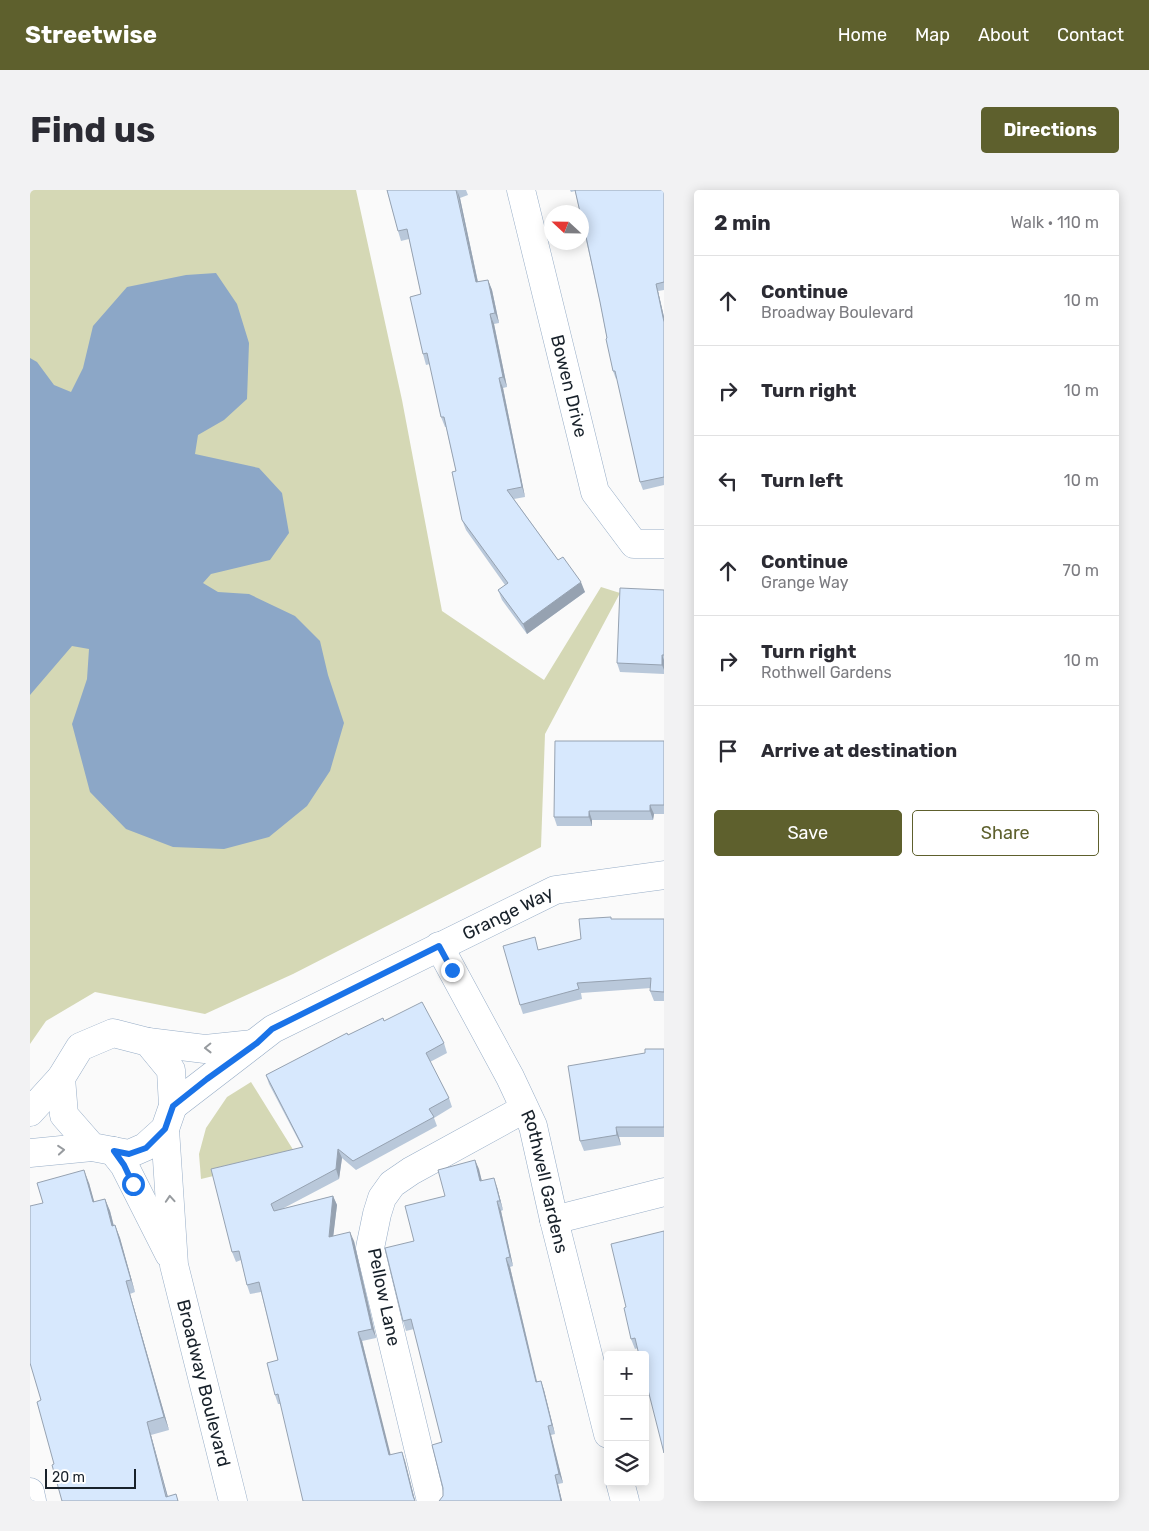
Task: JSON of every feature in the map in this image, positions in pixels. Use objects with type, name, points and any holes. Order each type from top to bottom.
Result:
[{"type":"street","name":"Bowen Drive","points":[[521,190],[595,492],[634,544],[664,544]]},
{"type":"street","name":"Grange Way","points":[[169,1118],[207,1079],[257,1043],[272,1029],[439,946],[555,890],[664,875]]},
{"type":"street","name":"Rothwell Gardens","points":[[439,946],[510,1077],[533,1126],[554,1220],[604,1418]]},
{"type":"street","points":[[30,1112],[61,1078],[80,1047],[113,1033],[148,1042],[205,1049],[257,1043]]},
{"type":"street","points":[[30,1153],[103,1149],[129,1154],[146,1148],[169,1118],[171,1070],[148,1042]]},
{"type":"street","points":[[61,1078],[64,1115],[103,1149]]},
{"type":"street","name":"Pellow Lane","points":[[431,1501],[370,1248],[377,1214],[382,1198],[392,1184],[411,1171],[524,1109]]},
{"type":"street","name":"Broadway Boulevard","points":[[169,1118],[174,1265],[233,1501]]},
{"type":"street","name":"Broadway Boulevard","points":[[103,1149],[124,1165],[174,1265]]},
{"type":"street","points":[[554,1220],[664,1192]]},
{"type":"street","points":[[621,1486],[625,1501]]},
{"type":"street","points":[[30,1492],[32,1501]]},
{"type":"green space","points":[[30,190],[356,190],[402,400],[442,611],[544,680],[601,587],[620,593],[545,734],[541,847],[293,974],[205,1014],[95,992],[46,1021],[30,1044]]},
{"type":"green space","points":[[251,1082],[297,1156],[201,1179],[199,1154],[206,1128],[227,1097]]},
{"type":"water","points":[[216,273],[237,304],[249,343],[247,399],[224,420],[198,435],[195,454],[259,468],[282,493],[289,533],[270,560],[211,574],[203,583],[218,592],[249,594],[295,616],[320,641],[328,675],[344,723],[330,771],[307,806],[269,837],[224,849],[173,847],[126,829],[90,792],[72,724],[87,679],[89,649],[72,646],[30,695],[30,358],[37,362],[54,385],[71,392],[83,368],[93,326],[127,287],[186,275]]},
{"type":"building","points":[[387,190],[456,190],[476,282],[488,280],[495,313],[490,314],[503,377],[499,378],[522,487],[507,490],[558,560],[563,557],[581,582],[523,624],[498,590],[508,583],[462,520],[452,472],[456,471],[444,417],[441,417],[427,353],[423,354],[410,297],[421,294],[407,229],[398,231]]},
{"type":"building","points":[[575,190],[664,190],[664,282],[656,284],[664,322],[664,477],[640,482],[615,371],[613,371],[589,250],[589,205],[578,205]]},
{"type":"building","points":[[620,588],[664,590],[664,655],[662,655],[662,665],[617,663]]},
{"type":"building","points":[[555,741],[664,741],[664,805],[650,805],[650,811],[589,811],[589,817],[554,817]]},
{"type":"building","points":[[611,917],[611,919],[664,919],[664,992],[650,991],[651,978],[577,983],[579,989],[520,1005],[503,946],[535,937],[538,950],[581,939],[579,919]]},
{"type":"building","points":[[422,1002],[444,1043],[426,1053],[449,1098],[429,1109],[434,1117],[353,1161],[338,1149],[336,1169],[271,1204],[274,1211],[333,1196],[329,1237],[350,1232],[372,1329],[358,1332],[389,1455],[402,1452],[415,1501],[303,1501],[278,1394],[275,1395],[267,1363],[278,1360],[259,1282],[247,1285],[239,1251],[232,1252],[211,1169],[303,1147],[266,1075],[347,1033],[348,1035],[383,1018],[384,1021]]},
{"type":"building","points":[[645,1049],[664,1049],[664,1127],[616,1127],[617,1135],[580,1141],[568,1066],[645,1053]]},
{"type":"building","points":[[475,1160],[480,1181],[494,1178],[500,1201],[497,1201],[510,1257],[506,1258],[536,1382],[541,1381],[552,1425],[548,1426],[559,1474],[555,1475],[561,1501],[439,1501],[443,1496],[443,1488],[432,1445],[442,1442],[411,1319],[403,1321],[385,1248],[414,1241],[405,1206],[445,1196],[438,1170]]},
{"type":"building","points":[[84,1170],[93,1202],[105,1199],[112,1226],[115,1225],[131,1280],[126,1281],[164,1417],[147,1422],[166,1497],[176,1494],[178,1501],[62,1501],[37,1402],[41,1400],[30,1363],[30,1206],[43,1203],[37,1183]]},
{"type":"building","points":[[664,1231],[664,1453],[649,1394],[649,1351],[638,1351],[635,1338],[631,1339],[624,1308],[626,1307],[611,1244]]},
{"type":"route","points":[[133,1184],[124,1165],[114,1151],[129,1154],[146,1148],[165,1129],[173,1106],[257,1043],[272,1029],[439,946],[452,970]]}]
